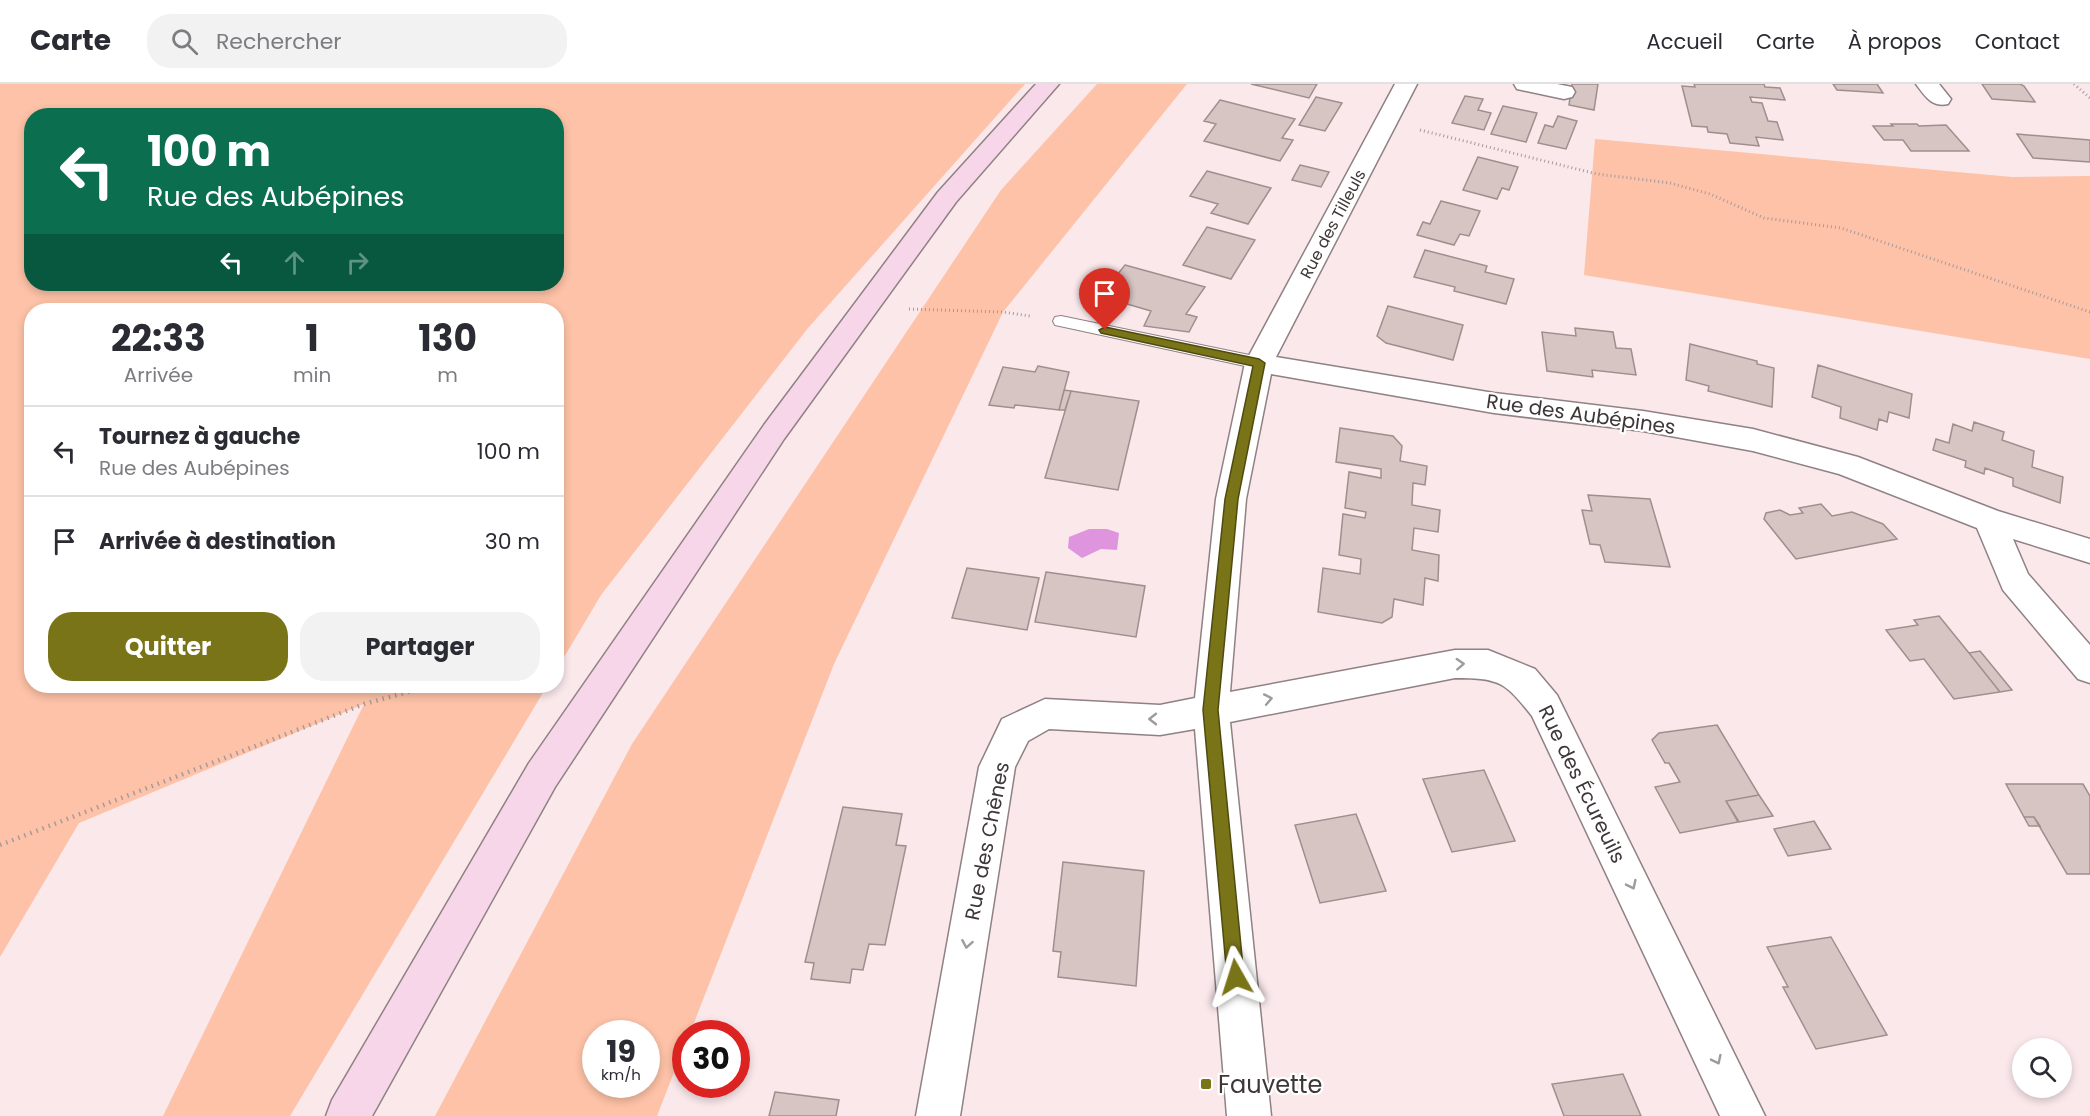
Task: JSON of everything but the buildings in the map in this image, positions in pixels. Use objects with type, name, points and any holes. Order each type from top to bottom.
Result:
[{"type":"main road","points":[[348,1116],[542,775],[774,432],[947,197],[1047,84]]},
{"type":"street","name":"Rue des Tilleuls","points":[[1249,1116],[1211,710],[1231,499],[1259,363],[1406,84]]},
{"type":"street","points":[[1525,84],[1564,92]]},
{"type":"street","name":"Rue des Aubépines","points":[[1259,363],[1494,403],[1642,421],[1753,440],[1847,465],[1989,520],[2090,551]]},
{"type":"street","points":[[1989,520],[2015,581],[2090,669]]},
{"type":"street","name":"Rue des Écureuils","points":[[1211,710],[1455,664],[1488,664],[1523,679],[1545,706],[1743,1116]]},
{"type":"street","name":"Rue des Chênes","points":[[938,1116],[997,767],[1015,730],[1045,714],[1160,720],[1211,710]]},
{"type":"lane","name":"Rue des Aubépines","points":[[1061,321],[1259,363]]},
{"type":"path","points":[[2074,84],[2090,98]]},
{"type":"path","points":[[1413,129],[1597,174],[1670,183],[1710,194],[1764,218],[1841,228],[2090,312]]},
{"type":"path","points":[[865,308],[1003,312],[1061,321]]},
{"type":"path","points":[[0,845],[364,704],[404,693]]},
{"type":"shaded area","points":[[0,84],[1025,84],[808,328],[601,595],[564,657],[564,303],[24,303],[24,693],[543,693],[290,1116],[163,1116],[364,704],[79,823],[0,957]]},
{"type":"shaded area","points":[[1097,84],[1187,84],[1003,312],[834,664],[695,1020],[672,1020],[672,1077],[657,1116],[435,1116],[632,744],[1001,190]]},
{"type":"shaded area","points":[[1595,139],[2012,177],[2090,176],[2090,359],[1584,275]]},
{"type":"shaded area","points":[[1089,529],[1107,529],[1119,533],[1117,550],[1101,549],[1082,558],[1068,548],[1069,537]]},
{"type":"place","name":"Fauvette","points":[[1206,1084]]},
{"type":"route","points":[[1105,330],[1259,363],[1231,499],[1211,710],[1236,977]]}]
